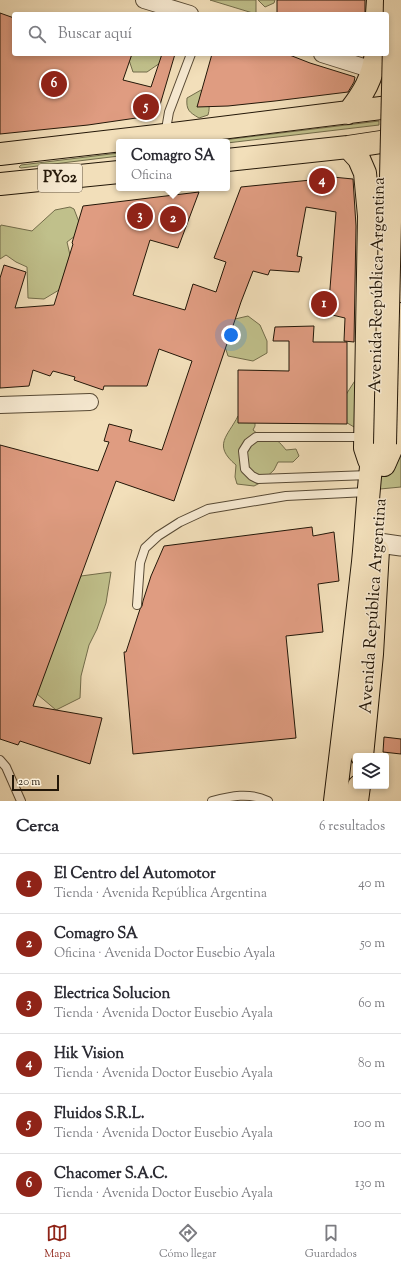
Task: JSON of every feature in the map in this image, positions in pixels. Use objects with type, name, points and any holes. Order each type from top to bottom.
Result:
[{"type":"highway","points":[[377,12],[378,0]]},
{"type":"highway","points":[[384,0],[384,12]]},
{"type":"highway","name":"Avenida República Argentina","points":[[362,753],[367,523],[374,461],[395,0]]},
{"type":"highway","points":[[348,113],[364,91],[377,59]]},
{"type":"highway","name":"Avenida República Argentina","points":[[335,801],[363,653],[379,543],[374,461],[377,59]]},
{"type":"highway","name":"PY02","points":[[130,139],[389,107],[401,107]]},
{"type":"highway","points":[[230,160],[348,147],[401,139]]},
{"type":"highway","name":"PY02","points":[[0,154],[116,141]]},
{"type":"highway","points":[[348,147],[359,159],[365,173],[369,216],[374,461]]},
{"type":"highway","name":"PY02","points":[[0,184],[116,172]]},
{"type":"highway","points":[[374,461],[395,440],[394,420],[401,314]]},
{"type":"highway","points":[[357,801],[359,789]]},
{"type":"street","points":[[144,0],[183,12]]},
{"type":"street","points":[[344,56],[377,59]]},
{"type":"street","points":[[0,405],[90,402]]},
{"type":"street","points":[[379,543],[401,546]]},
{"type":"lane","points":[[165,135],[169,112],[190,56]]},
{"type":"lane","points":[[256,437],[374,461],[258,479],[252,476],[245,469],[243,451],[248,443],[256,437]]},
{"type":"lane","points":[[137,605],[140,563],[145,548],[158,536],[180,522],[208,509],[286,496],[374,461]]},
{"type":"lane","points":[[0,760],[6,767],[21,801]]},
{"type":"lane","points":[[212,801],[235,795],[256,796],[268,801]]},
{"type":"green space","points":[[210,0],[256,0],[256,12],[249,12]]},
{"type":"green space","points":[[258,0],[275,0],[274,3],[265,7]]},
{"type":"green space","points":[[128,56],[162,56],[160,63],[147,72],[133,72]]},
{"type":"green space","points":[[201,90],[207,99],[209,108],[208,115],[199,118],[189,110],[187,98]]},
{"type":"green space","points":[[379,121],[379,125],[230,143],[230,139]]},
{"type":"green space","points":[[116,153],[116,156],[21,168],[19,167],[21,165]]},
{"type":"green space","points":[[70,207],[74,209],[79,222],[79,233],[67,242],[70,255],[59,290],[44,299],[28,298],[27,267],[6,255],[0,259],[0,227],[1,225],[32,231],[55,210]]},
{"type":"green space","points":[[248,316],[260,325],[267,341],[267,353],[253,361],[228,356],[220,331],[235,319]]},
{"type":"green space","points":[[358,376],[357,419],[354,427],[344,421],[340,409],[347,393]]},
{"type":"green space","points":[[238,416],[255,419],[255,426],[253,430],[275,439],[286,450],[296,449],[299,456],[293,462],[278,462],[274,470],[260,483],[254,486],[237,484],[235,477],[236,465],[229,458],[223,446],[224,440]]},
{"type":"green space","points":[[401,451],[401,487],[380,489],[375,476]]},
{"type":"green space","points":[[111,572],[106,603],[97,629],[89,645],[81,676],[80,698],[56,710],[37,694],[56,612],[81,576]]},
{"type":"building","points":[[277,0],[365,0],[365,12],[277,12]]},
{"type":"building","points":[[0,13],[12,17],[12,56],[131,56],[123,80],[151,87],[161,56],[174,56],[157,115],[88,125],[0,134]]},
{"type":"building","points":[[211,56],[292,56],[355,77],[354,82],[348,92],[228,106],[197,107]]},
{"type":"building","points":[[312,175],[353,179],[356,226],[354,342],[344,341],[345,318],[328,314],[336,212],[306,207],[297,256],[302,257],[299,272],[270,270],[268,275],[253,271],[241,302],[174,501],[116,481],[33,706],[102,718],[90,764],[20,741],[18,745],[0,739],[0,445],[98,471],[109,442],[104,441],[109,424],[132,430],[129,441],[162,450],[192,361],[159,349],[147,386],[104,386],[103,390],[74,380],[75,377],[53,371],[50,376],[33,370],[29,386],[0,388],[0,278],[4,265],[26,272],[15,308],[54,305],[83,206],[199,192],[178,248],[150,240],[133,295],[185,310],[193,284],[216,292],[226,262],[214,258],[241,187],[311,180]]},
{"type":"building","points":[[314,326],[313,342],[347,342],[347,424],[238,423],[238,370],[289,371],[289,341],[273,341],[275,327]]},
{"type":"building","points":[[312,527],[313,536],[334,532],[339,581],[318,584],[323,632],[286,636],[296,738],[133,754],[124,652],[126,652],[151,576],[164,546]]},
{"type":"building","points":[[384,737],[401,739],[401,754],[383,752]]},
{"type":"place","name":"Chacomer S.A.C.","points":[[54,84]]},
{"type":"place","name":"Fluidos S.R.L.","points":[[146,107]]},
{"type":"place","name":"Hik Vision","points":[[322,181]]},
{"type":"place","name":"Electrica Solucion","points":[[140,216]]},
{"type":"place","name":"Comagro SA","points":[[173,219]]},
{"type":"place","name":"El Centro del Automotor","points":[[324,304]]}]
